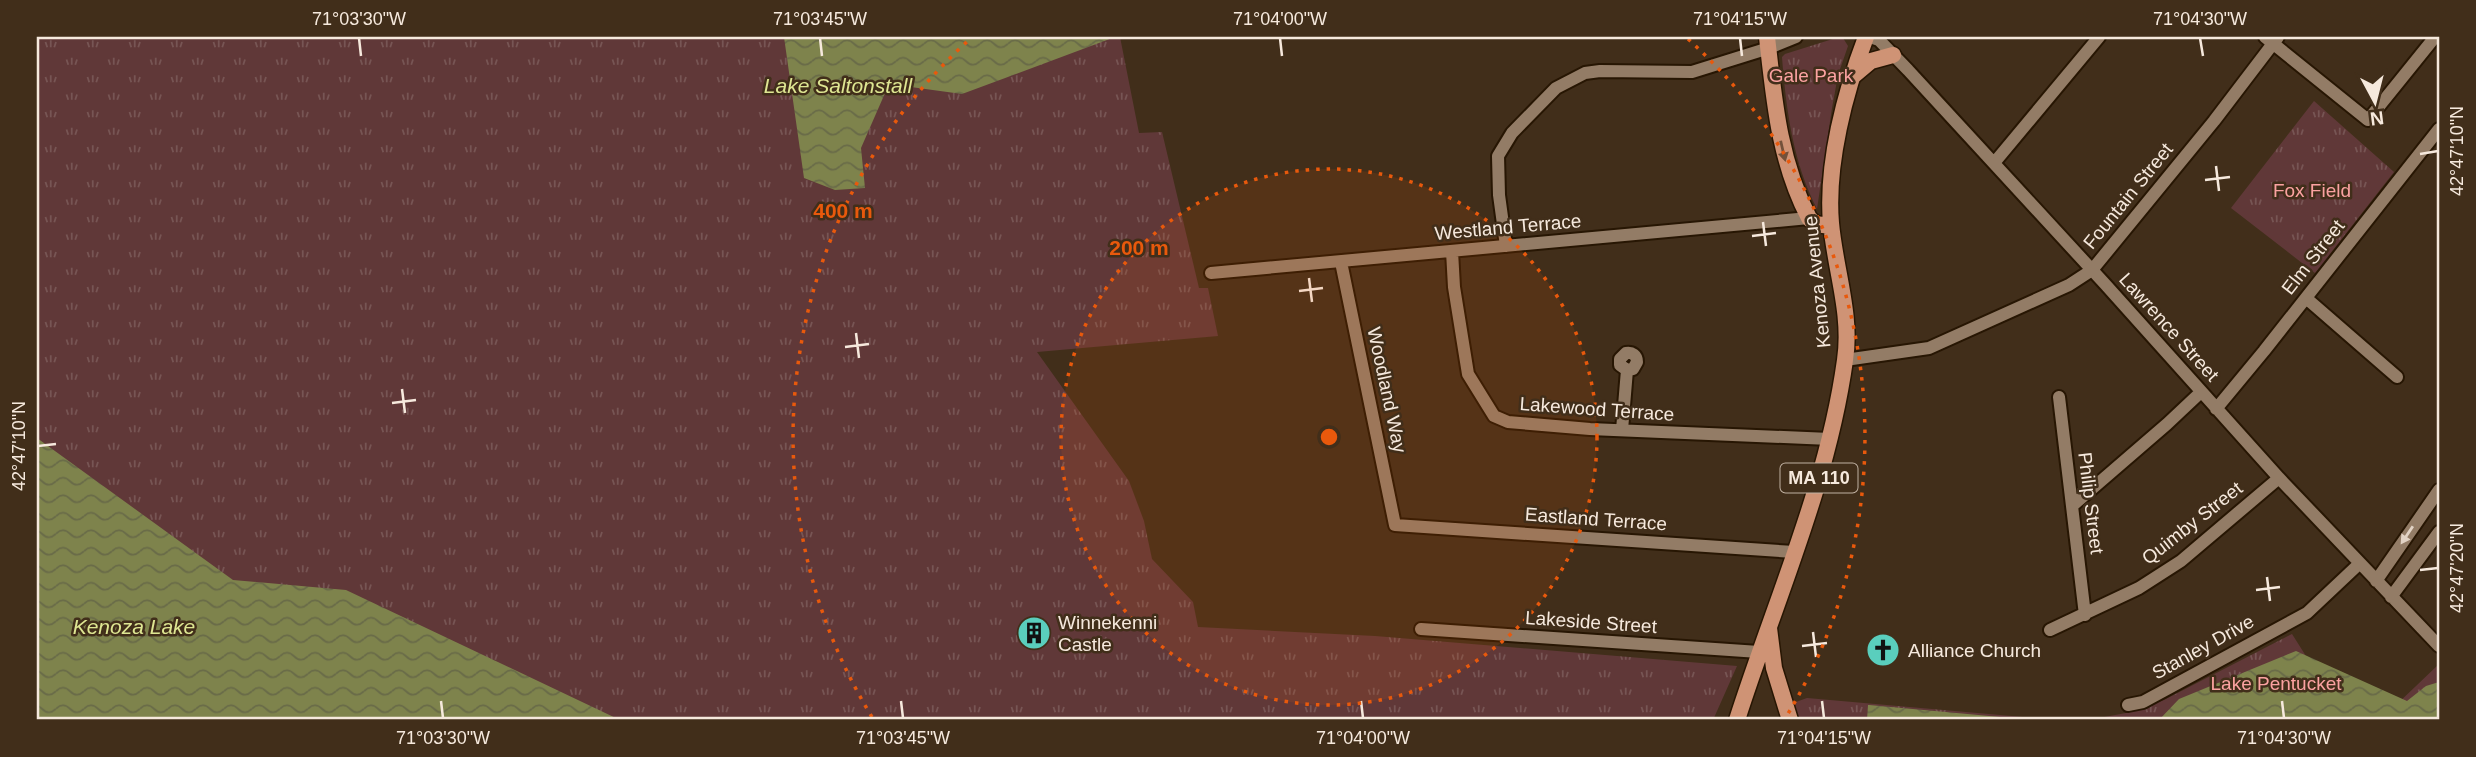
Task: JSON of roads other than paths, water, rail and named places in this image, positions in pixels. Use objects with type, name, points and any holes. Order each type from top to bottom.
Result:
[{"type":"main road","name":"Kenoza Avenue","points":[[1737,720],[1830,439],[1845,360],[1846,324],[1831,226],[1832,189],[1838,137],[1852,77],[1868,37]]},
{"type":"main road","points":[[1768,43],[1783,152],[1794,187],[1809,218],[1815,224],[1831,226]]},
{"type":"main road","points":[[1852,77],[1871,61],[1893,54]]},
{"type":"main road","points":[[1768,625],[1774,668],[1790,720]]},
{"type":"street","points":[[1506,246],[1499,195],[1498,156],[1511,132],[1556,88],[1585,73],[1600,71],[1692,72],[1768,43],[1796,37]]},
{"type":"street","name":"Lawrence Street","points":[[1868,37],[1879,40],[1893,54],[2359,565],[2439,646]]},
{"type":"street","points":[[2272,39],[2368,120],[2435,37]]},
{"type":"street","points":[[1994,163],[2093,39]]},
{"type":"street","name":"Fountain Street","points":[[1845,360],[1928,348],[2069,285],[2092,270],[2214,121],[2272,39]]},
{"type":"street","name":"Elm Street","points":[[2216,409],[2439,129]]},
{"type":"street","name":"Westland Terrace","points":[[1211,273],[1809,218]]},
{"type":"street","name":"Lakewood Terrace","points":[[1452,251],[1454,287],[1468,374],[1494,416],[1508,422],[1622,430],[1830,439]]},
{"type":"street","name":"Woodland Way","points":[[1341,262],[1395,525]]},
{"type":"street","points":[[2306,298],[2397,377]]},
{"type":"street","points":[[1622,430],[1627,370]]},
{"type":"street","points":[[2072,506],[2167,425],[2201,391]]},
{"type":"street","name":"Philip Street","points":[[2059,397],[2085,615]]},
{"type":"street","name":"Quimby Street","points":[[2050,630],[2139,588],[2181,561],[2279,478]]},
{"type":"street","points":[[2376,581],[2439,490]]},
{"type":"street","name":"Eastland Terrace","points":[[1395,525],[1794,552]]},
{"type":"street","points":[[2391,597],[2439,532]]},
{"type":"street","name":"Stanley Drive","points":[[2128,705],[2143,702],[2307,612],[2359,565]]},
{"type":"street","name":"Lakeside Street","points":[[1421,629],[1759,652]]},
{"type":"water","name":"Lake Saltonstall","points":[[784,37],[1115,37],[962,94],[889,84],[861,148],[865,188],[835,190],[804,178]]},
{"type":"water","name":"Kenoza Lake","points":[[37,438],[233,580],[346,590],[620,720],[37,720]]},
{"type":"water","name":"Lake Pentucket","points":[[2296,651],[2407,701],[2426,686],[2439,682],[2439,720],[2159,720],[2179,699]]},
{"type":"water","points":[[1869,705],[2033,720],[1867,720]]},
{"type":"place","name":"Winnekenni Castle","points":[[1034,633]]},
{"type":"place","name":"Alliance Church","points":[[1883,650]]},
{"type":"park label","name":"Gale Park","points":[[1811,75]]},
{"type":"park label","name":"Fox Field","points":[[2312,190]]}]
